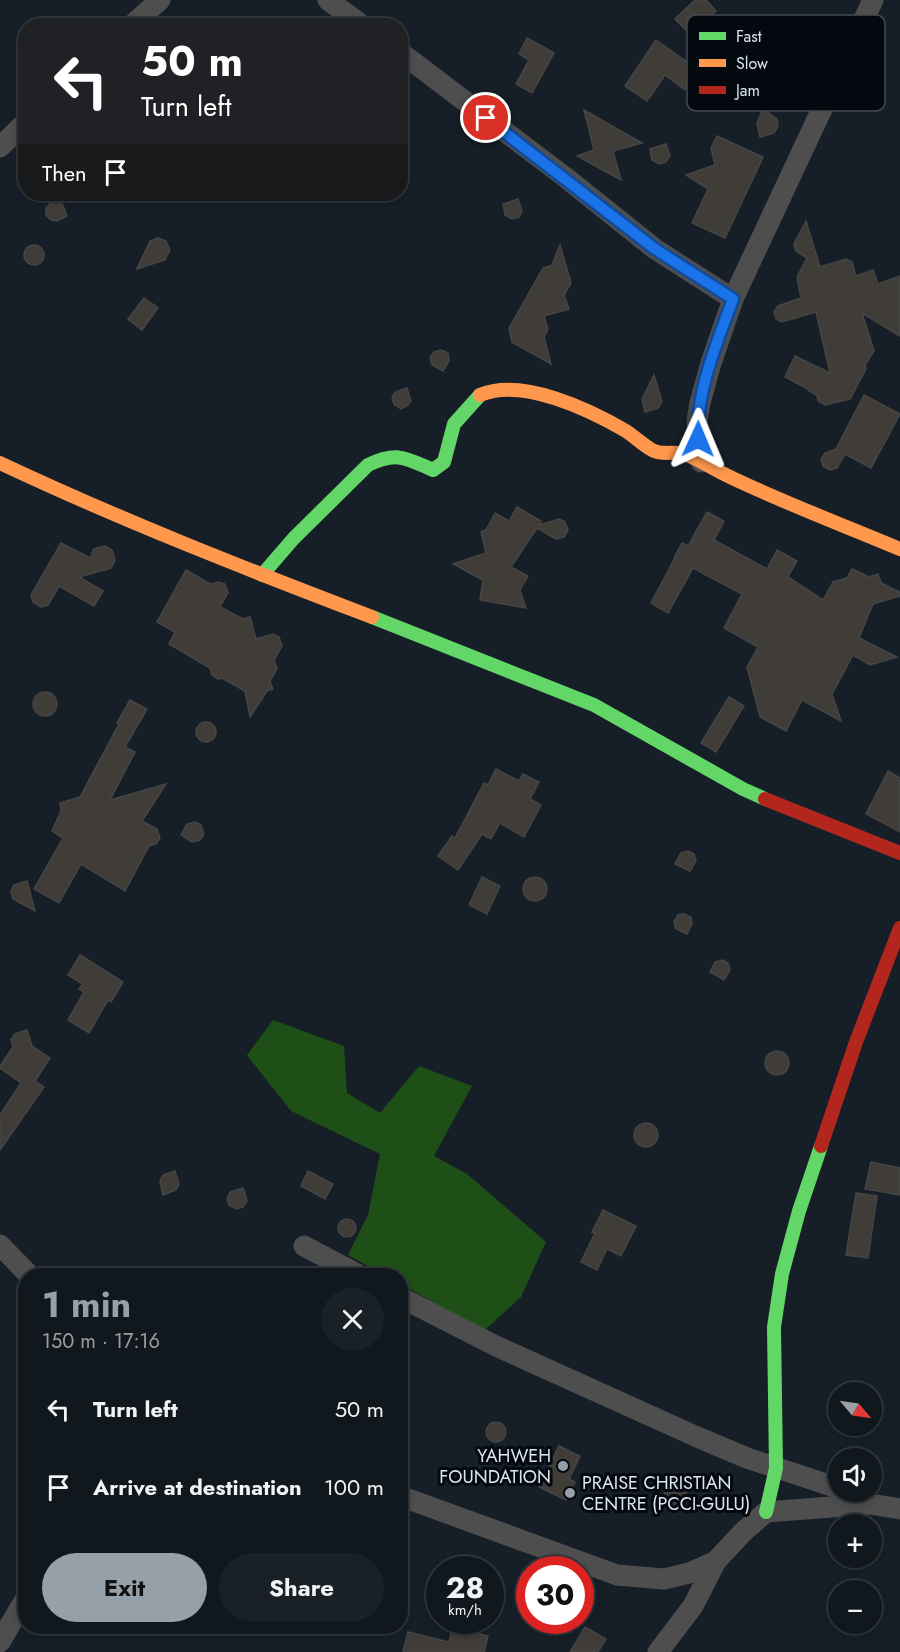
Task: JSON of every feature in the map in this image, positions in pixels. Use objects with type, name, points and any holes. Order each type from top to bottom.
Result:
[{"type":"street","points":[[140,18],[160,0]]},
{"type":"street","points":[[328,0],[352,18]]},
{"type":"street","points":[[866,15],[873,0]]},
{"type":"street","points":[[408,58],[565,177],[655,249],[733,299]]},
{"type":"street","points":[[701,462],[698,422],[700,403],[711,363],[733,299],[821,111]]},
{"type":"street","points":[[0,147],[18,130]]},
{"type":"street","points":[[262,575],[294,538],[368,465],[378,460],[402,456],[434,470],[444,462],[454,424],[481,394],[491,391],[532,391],[557,399],[604,419],[629,433],[650,450],[657,453],[677,451],[728,476],[900,549]]},
{"type":"street","points":[[0,463],[49,486],[262,575],[467,653],[594,705],[743,789],[900,853]]},
{"type":"street","points":[[658,1652],[693,1606],[716,1561],[743,1532],[766,1512],[776,1468],[774,1327],[782,1274],[799,1211],[856,1042],[900,928]]},
{"type":"street","points":[[0,1245],[22,1268]]},
{"type":"street","points":[[304,1246],[346,1268]]},
{"type":"street","points":[[408,1301],[506,1350],[736,1454],[828,1485]]},
{"type":"street","points":[[408,1499],[617,1575],[664,1579],[689,1573],[716,1561]]},
{"type":"street","points":[[866,1502],[870,1504]]},
{"type":"street","points":[[766,1512],[870,1504],[900,1509]]},
{"type":"street","points":[[0,1642],[18,1612]]},
{"type":"green space","points":[[273,1020],[344,1046],[347,1093],[380,1113],[419,1066],[472,1086],[434,1156],[467,1174],[546,1242],[521,1297],[484,1331],[408,1288],[408,1268],[371,1268],[348,1255],[368,1215],[380,1154],[291,1111],[247,1055]]},
{"type":"building","points":[[695,0],[706,0],[716,11],[712,15],[687,15],[687,31],[675,19]]},
{"type":"building","points":[[527,38],[554,53],[532,93],[516,84],[529,60],[519,54]]},
{"type":"building","points":[[656,40],[687,62],[687,87],[685,90],[665,75],[647,101],[625,86]]},
{"type":"building","points":[[584,110],[642,143],[613,151],[621,180],[577,156],[594,150]]},
{"type":"building","points":[[762,111],[766,111],[777,119],[778,126],[774,133],[760,137],[757,123]]},
{"type":"building","points":[[717,136],[763,157],[725,238],[692,223],[708,189],[686,175],[715,165],[711,148]]},
{"type":"building","points":[[666,144],[670,156],[666,162],[659,164],[652,160],[650,149]]},
{"type":"building","points":[[518,199],[522,211],[519,217],[512,219],[505,215],[503,204]]},
{"type":"building","points":[[57,202],[63,205],[67,216],[57,221],[51,220],[46,215],[46,208],[51,203]]},
{"type":"building","points":[[806,221],[820,267],[846,259],[852,262],[856,276],[873,270],[878,284],[900,276],[900,336],[862,313],[874,351],[850,399],[825,405],[818,401],[817,396],[785,377],[795,356],[830,373],[816,312],[782,322],[776,319],[774,312],[778,306],[801,298],[797,277],[807,258],[796,251],[794,244]]},
{"type":"building","points":[[158,238],[166,241],[170,250],[165,260],[137,269],[150,241]]},
{"type":"building","points":[[34,245],[41,248],[44,255],[41,262],[34,265],[27,262],[24,255],[27,248]]},
{"type":"building","points":[[560,245],[571,283],[564,295],[569,309],[544,316],[548,329],[544,337],[551,364],[512,342],[509,328],[543,268],[552,265]]},
{"type":"building","points":[[144,298],[158,308],[142,330],[128,319]]},
{"type":"building","points":[[441,350],[448,353],[449,361],[443,371],[432,365],[430,358],[434,352]]},
{"type":"building","points":[[654,375],[662,402],[658,408],[645,412],[642,399]]},
{"type":"building","points":[[407,388],[411,401],[401,409],[394,404],[392,397],[395,392]]},
{"type":"building","points":[[864,395],[900,414],[871,468],[845,454],[837,468],[830,470],[823,466],[821,459],[825,453],[836,449]]},
{"type":"building","points":[[517,507],[541,521],[539,525],[559,519],[565,522],[568,530],[564,537],[556,539],[537,528],[511,567],[528,576],[520,590],[526,608],[480,600],[483,580],[453,564],[486,553],[481,532],[486,530],[495,513],[509,521]]},
{"type":"building","points":[[707,512],[724,521],[714,540],[767,569],[777,550],[797,561],[788,577],[823,600],[833,582],[847,578],[852,569],[869,577],[878,574],[881,583],[900,592],[900,596],[873,604],[859,638],[897,657],[870,665],[853,655],[832,694],[841,721],[802,700],[786,731],[760,717],[747,667],[758,647],[724,628],[742,594],[693,568],[668,613],[651,603],[682,543],[688,546]]},
{"type":"building","points":[[61,543],[90,558],[94,549],[105,546],[112,550],[115,560],[111,568],[79,577],[103,591],[94,606],[59,586],[48,605],[41,607],[33,602],[31,595]]},
{"type":"building","points":[[186,570],[210,584],[219,582],[225,584],[228,593],[220,607],[243,619],[250,617],[256,639],[273,634],[279,637],[282,646],[274,660],[277,669],[270,681],[273,689],[267,691],[250,717],[245,691],[222,678],[218,679],[212,675],[210,668],[169,644],[175,632],[157,622]]},
{"type":"building","points":[[45,692],[50,693],[56,699],[56,709],[50,715],[45,716],[40,715],[34,709],[33,704],[34,699],[40,693]]},
{"type":"building","points":[[729,697],[744,706],[716,752],[701,743]]},
{"type":"building","points":[[130,700],[147,709],[125,747],[135,752],[110,800],[166,784],[142,821],[157,829],[160,838],[156,844],[149,846],[125,891],[81,864],[59,903],[34,889],[63,838],[52,831],[61,811],[60,803],[80,797]]},
{"type":"building","points":[[206,722],[213,725],[216,732],[213,739],[206,742],[199,739],[196,732],[199,725]]},
{"type":"building","points":[[496,769],[519,781],[523,774],[539,782],[530,799],[541,805],[524,837],[500,823],[491,839],[482,834],[458,870],[438,856],[452,836],[455,838],[484,783],[488,785]]},
{"type":"building","points":[[888,771],[900,778],[900,832],[866,814]]},
{"type":"building","points":[[195,822],[201,825],[204,834],[200,840],[192,842],[181,835],[187,824]]},
{"type":"building","points":[[688,851],[694,854],[696,861],[690,871],[675,864],[681,853]]},
{"type":"building","points":[[482,877],[500,886],[487,914],[469,905]]},
{"type":"building","points":[[535,877],[540,878],[546,884],[546,894],[540,900],[535,901],[530,900],[524,894],[523,889],[524,884],[530,878]]},
{"type":"building","points":[[27,881],[35,911],[13,899],[11,891],[14,885]]},
{"type":"building","points":[[684,914],[691,917],[692,924],[687,934],[676,929],[674,922],[678,915]]},
{"type":"building","points":[[80,955],[123,982],[111,1002],[108,1000],[89,1033],[68,1020],[84,992],[79,989],[83,984],[68,975]]},
{"type":"building","points":[[723,960],[728,963],[730,970],[724,980],[710,972],[715,962]]},
{"type":"building","points":[[27,1030],[32,1046],[50,1058],[35,1081],[44,1087],[0,1150],[0,1115],[21,1083],[0,1066],[13,1047],[11,1040],[15,1034]]},
{"type":"building","points":[[777,1051],[782,1052],[788,1058],[788,1068],[782,1074],[777,1075],[772,1074],[766,1068],[765,1063],[766,1058],[772,1052]]},
{"type":"building","points":[[646,1123],[651,1124],[657,1130],[657,1140],[651,1146],[646,1147],[641,1146],[635,1140],[634,1135],[635,1130],[641,1124]]},
{"type":"building","points":[[871,1162],[900,1168],[900,1195],[865,1189]]},
{"type":"building","points":[[175,1171],[179,1184],[176,1190],[163,1195],[160,1181],[163,1175]]},
{"type":"building","points":[[308,1171],[333,1184],[325,1199],[301,1186]]},
{"type":"building","points":[[243,1188],[247,1201],[243,1207],[236,1209],[229,1205],[227,1198],[230,1192]]},
{"type":"building","points":[[856,1193],[877,1196],[868,1258],[846,1255]]},
{"type":"building","points":[[603,1210],[636,1226],[621,1256],[607,1249],[597,1270],[581,1262]]},
{"type":"building","points":[[343,1219],[351,1219],[356,1224],[354,1235],[343,1237],[338,1232],[338,1224]]},
{"type":"building","points":[[496,1422],[503,1425],[506,1432],[503,1439],[496,1442],[489,1439],[486,1432],[489,1425]]},
{"type":"building","points":[[559,1446],[580,1456],[569,1479],[575,1482],[566,1500],[539,1487]]},
{"type":"building","points":[[674,1475],[691,1483],[679,1509],[661,1500]]},
{"type":"building","points":[[408,1632],[449,1642],[451,1634],[488,1636],[484,1652],[403,1652]]},
{"type":"building","points":[[594,1632],[606,1639],[598,1652],[570,1652],[581,1634],[594,1634]]},
{"type":"traffic: fast","points":[[262,575],[294,538],[368,465],[394,457],[416,462],[433,470],[444,462],[454,424],[480,395]]},
{"type":"traffic: fast","points":[[372,617],[594,705],[743,789],[765,799]]},
{"type":"traffic: fast","points":[[766,1512],[776,1468],[774,1327],[782,1274],[799,1211],[821,1146]]},
{"type":"traffic: slow","points":[[480,395],[515,390],[555,398],[594,414],[626,431],[656,452],[687,455],[770,495],[900,549]]},
{"type":"traffic: slow","points":[[0,463],[184,543],[372,617]]},
{"type":"traffic: jam","points":[[765,799],[900,853]]},
{"type":"traffic: jam","points":[[821,1146],[856,1042],[900,928]]},
{"type":"place","name":"YAHWEH FOUNDATION","points":[[563,1466]]},
{"type":"place","name":"PRAISE CHRISTIAN CENTRE (PCCI-GULU)","points":[[570,1493]]},
{"type":"route","points":[[486,118],[655,249],[733,299],[700,403],[698,439]]}]
